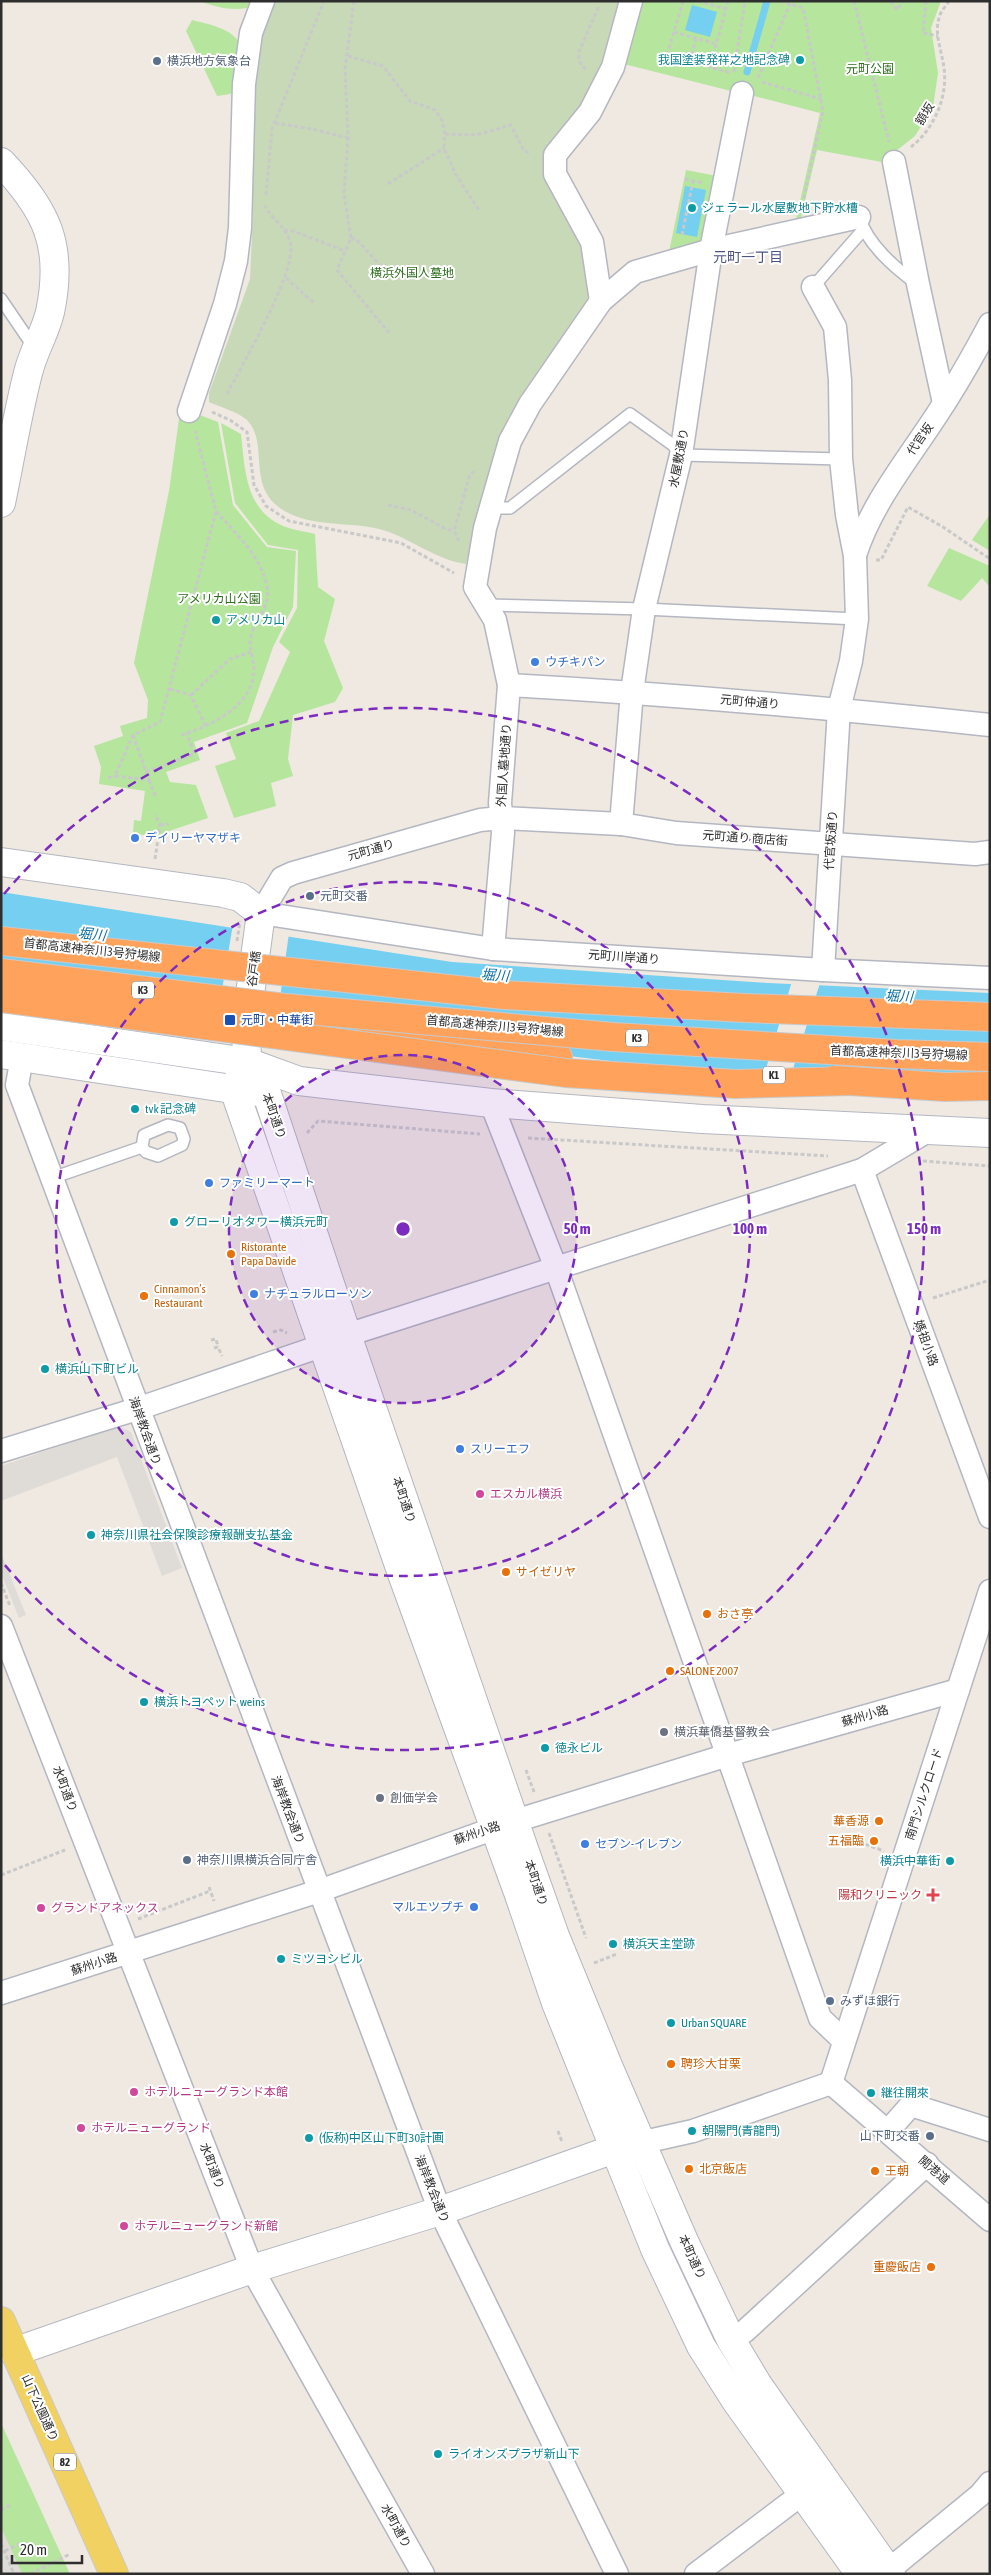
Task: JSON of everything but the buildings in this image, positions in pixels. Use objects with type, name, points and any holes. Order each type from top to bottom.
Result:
[{"type":"highway","points":[[1,922],[206,962]]},
{"type":"highway","name":"首都高速神奈川3号狩場線","points":[[1,941],[504,996],[745,1008],[990,1017]]},
{"type":"highway","name":"首都高速神奈川3号狩場線","points":[[1,972],[285,1008],[613,1037],[896,1054],[990,1057]]},
{"type":"highway","points":[[1,998],[566,1073],[735,1084],[852,1081]]},
{"type":"highway","name":"K1","points":[[285,1008],[410,1033],[558,1057],[852,1081],[945,1087],[990,1086]]},
{"type":"main road","name":"82","points":[[1,2321],[14,2352]]},
{"type":"main road","name":"山下公園通り","points":[[14,2352],[114,2574]]},
{"type":"street","points":[[190,407],[225,304],[236,261],[240,228],[244,84],[251,33],[263,1]]},
{"type":"street","points":[[601,302],[592,242],[555,174],[555,155],[590,112],[613,67],[631,1]]},
{"type":"street","name":"水屋敷通り","points":[[621,824],[632,692],[644,609],[681,455],[711,250],[744,81]]},
{"type":"street","points":[[1,162],[20,183],[38,209],[48,228],[55,249],[50,313],[23,392],[1,503]]},
{"type":"street","points":[[894,162],[944,403]]},
{"type":"street","points":[[481,596],[491,508],[510,441],[530,404],[601,302],[635,272],[711,250],[796,231],[861,224]]},
{"type":"street","points":[[813,287],[835,327],[840,380],[841,459],[847,515],[855,556]]},
{"type":"street","name":"代官坂","points":[[855,556],[862,534],[884,493],[966,370],[990,324]]},
{"type":"street","name":"代官坂通り","points":[[823,970],[839,710],[851,661],[857,619],[855,556]]},
{"type":"street","name":"外国人墓地通り","points":[[481,596],[495,620],[509,685],[500,803],[503,833],[493,949]]},
{"type":"street","name":"元町仲通り","points":[[509,685],[632,692],[990,725]]},
{"type":"street","name":"元町通り 商店街","points":[[501,818],[621,824],[676,833],[975,854],[990,852]]},
{"type":"street","name":"元町通り","points":[[261,913],[282,878],[293,873],[480,820],[501,818]]},
{"type":"street","points":[[1,862],[223,893],[240,897],[261,913]]},
{"type":"street","name":"元町川岸通り","points":[[261,913],[493,949],[823,970],[990,978]]},
{"type":"street","name":"谷戸橋","points":[[247,1062],[246,1024],[261,913]]},
{"type":"street","points":[[1,1026],[247,1062],[299,1081],[491,1103],[702,1119],[990,1132]]},
{"type":"street","points":[[11,1056],[267,1094],[299,1081]]},
{"type":"street","name":"海岸教会通り","points":[[11,1056],[17,1085],[137,1409],[440,2211],[617,2574]]},
{"type":"street","points":[[234,1089],[247,1062]]},
{"type":"street","name":"本町通り","points":[[247,1062],[267,1094],[402,1574],[504,1824],[555,1936],[684,2241],[731,2340],[758,2384],[860,2574]]},
{"type":"street","name":"本町通り","points":[[234,1089],[335,1340]]},
{"type":"street","points":[[491,1103],[556,1268],[820,2018],[844,2041]]},
{"type":"street","points":[[1,1451],[137,1409],[335,1340],[862,1170],[931,1129]]},
{"type":"street","name":"媽祖小路","points":[[862,1170],[990,1516]]},
{"type":"street","name":"南門シルクロード","points":[[831,2083],[958,1690],[982,1642],[990,1591]]},
{"type":"street","name":"水町通り","points":[[6,1617],[128,1952],[252,2269],[423,2574]]},
{"type":"street","name":"蘇州小路","points":[[1,1993],[319,1891],[504,1824],[728,1755],[958,1690]]},
{"type":"street","name":"本町通り","points":[[504,1824],[556,2003],[655,2249],[701,2346],[812,2486],[888,2573]]},
{"type":"street","points":[[14,2352],[252,2269],[440,2211],[614,2149],[692,2131],[831,2083]]},
{"type":"street","name":"開港道","points":[[831,2083],[928,2164],[990,2220]]},
{"type":"street","points":[[888,2131],[911,2105],[990,2130]]},
{"type":"street","points":[[731,2340],[745,2331],[928,2164]]},
{"type":"street","points":[[888,2573],[980,2495],[990,2483]]},
{"type":"street","points":[[696,2574],[812,2486]]},
{"type":"lane","points":[[813,287],[861,224],[895,268],[918,284]]},
{"type":"lane","points":[[1,299],[36,350]]},
{"type":"lane","points":[[491,508],[510,508],[630,414],[673,445],[681,455],[841,459]]},
{"type":"lane","points":[[481,596],[644,609],[857,619]]},
{"type":"lane","points":[[52,1178],[142,1147]]},
{"type":"path","points":[[227,394],[286,278],[291,246],[284,230],[264,207],[275,123],[324,1]]},
{"type":"path","points":[[354,1],[345,69],[348,138],[344,194],[351,238],[337,270],[390,334]]},
{"type":"path","points":[[683,1],[667,55],[710,67],[744,81],[821,99]]},
{"type":"path","points":[[698,1],[726,9]]},
{"type":"path","points":[[710,67],[728,1]]},
{"type":"path","points":[[744,81],[745,1]]},
{"type":"path","points":[[780,1],[803,8],[823,111],[796,231]]},
{"type":"path","points":[[854,1],[894,162]]},
{"type":"path","points":[[891,1],[897,10],[903,1]]},
{"type":"path","points":[[926,1],[923,33],[938,36]]},
{"type":"path","name":"額坂","points":[[894,162],[903,152],[919,141],[942,107],[945,69],[938,36],[939,17],[949,1]]},
{"type":"path","points":[[744,81],[790,4]]},
{"type":"path","points":[[591,66],[585,69],[581,65],[578,54],[599,6]]},
{"type":"path","points":[[674,32],[716,44]]},
{"type":"path","points":[[690,61],[696,38]]},
{"type":"path","points":[[348,56],[384,66],[410,101],[435,110],[442,120],[445,134],[444,148],[456,174],[479,210]]},
{"type":"path","points":[[275,123],[312,129],[348,138]]},
{"type":"path","points":[[445,134],[476,135],[511,126],[524,151],[530,154]]},
{"type":"path","points":[[530,162],[530,154],[534,147]]},
{"type":"path","points":[[388,184],[444,148]]},
{"type":"path","points":[[682,234],[693,181]]},
{"type":"path","points":[[284,230],[293,231],[345,251]]},
{"type":"path","points":[[351,238],[356,239],[384,269]]},
{"type":"path","points":[[286,278],[314,303]]},
{"type":"path","points":[[181,735],[221,719],[242,699],[251,685],[254,670],[251,636],[266,608],[266,580],[259,563],[216,511],[190,407]]},
{"type":"path","points":[[190,407],[230,420],[247,432],[254,485],[266,506],[289,521],[401,542],[457,575],[458,566]]},
{"type":"path","points":[[462,546],[454,531],[470,474],[483,468]]},
{"type":"path","points":[[388,505],[410,510],[446,529],[454,531]]},
{"type":"path","points":[[888,546],[908,507],[943,527],[990,559]]},
{"type":"path","points":[[115,776],[133,735],[160,722],[216,511]]},
{"type":"path","points":[[191,695],[230,659],[251,652]]},
{"type":"path","points":[[170,689],[191,695],[205,725]]},
{"type":"path","points":[[146,772],[194,754],[186,733]]},
{"type":"path","points":[[133,735],[156,797]]},
{"type":"path","points":[[108,778],[115,776],[149,780]]},
{"type":"path","points":[[154,860],[160,825],[155,814]]},
{"type":"path","points":[[160,825],[169,824]]},
{"type":"path","points":[[306,1134],[318,1121],[488,1135]]},
{"type":"path","points":[[521,1137],[835,1156]]},
{"type":"path","points":[[916,1162],[990,1166]]},
{"type":"path","points":[[912,1306],[990,1280]]},
{"type":"path","points":[[211,1340],[216,1339],[218,1347]]},
{"type":"path","points":[[1,1583],[6,1617]]},
{"type":"path","points":[[853,1840],[903,1857]]},
{"type":"path","points":[[1,1875],[70,1848]]},
{"type":"path","points":[[132,1921],[209,1889],[212,1898]]},
{"type":"path","points":[[594,1963],[617,1954]]},
{"type":"path","points":[[1,2510],[10,2505]]},
{"type":"path","points":[[1,2544],[14,2574]]},
{"type":"path","points":[[4,2551],[20,2544]]},
{"type":"path","points":[[30,2574],[70,2554]]},
{"type":"green space","points":[[200,1],[250,1],[247,8],[229,9]]},
{"type":"green space","name":"横浜外国人墓地","points":[[273,1],[621,1],[603,69],[579,109],[545,154],[543,165],[551,191],[583,247],[590,289],[585,308],[525,396],[498,440],[466,564],[436,555],[389,532],[375,528],[315,521],[287,512],[275,504],[267,495],[260,473],[257,439],[247,420],[234,412],[209,402],[209,393],[250,279],[253,214],[253,86],[261,33]]},
{"type":"green space","name":"元町公園","points":[[639,1],[941,1],[931,28],[938,73],[933,107],[915,136],[882,162],[817,150],[801,218],[796,219],[820,113],[750,95],[719,241],[669,252],[686,170],[717,176],[735,92],[624,64]]},
{"type":"green space","points":[[192,20],[225,30],[236,38],[239,43],[234,90],[230,94],[217,96],[186,31]]},
{"type":"green space","name":"アメリカ山公園","points":[[180,412],[197,414],[218,422],[233,505],[267,547],[296,551],[293,607],[273,647],[247,723],[194,742],[200,760],[166,772],[170,782],[196,785],[208,818],[166,832],[164,839],[133,833],[134,820],[141,821],[145,791],[99,784],[101,767],[94,746],[123,736],[120,726],[147,718],[148,700],[134,663],[169,491]]},
{"type":"green space","points":[[221,423],[241,434],[249,486],[260,509],[269,518],[281,525],[315,534],[318,587],[335,599],[324,641],[343,688],[335,702],[293,715],[288,759],[293,776],[271,783],[276,806],[234,818],[215,766],[236,759],[226,733],[259,721],[290,652],[279,642],[297,608],[298,550],[268,545],[235,503]]},
{"type":"green space","points":[[990,514],[990,551],[972,540]]},
{"type":"green space","points":[[949,548],[990,566],[990,587],[982,578],[961,601],[927,586]]},
{"type":"green space","points":[[1,2423],[70,2574],[1,2574]]},
{"type":"shaded area","points":[[119,1426],[131,1432],[182,1568],[162,1576],[117,1457],[1,1501],[1,1466]]},
{"type":"shaded area","points":[[1,1553],[26,1615],[19,1618],[1,1573]]},
{"type":"shaded area","points":[[1,2527],[22,2574],[4,2574],[1,2569]]},
{"type":"water","points":[[692,5],[717,12],[710,37],[685,30]]},
{"type":"water","points":[[685,186],[706,190],[697,237],[676,233]]},
{"type":"water","name":"堀川","points":[[1,892],[452,962],[768,983],[990,993],[990,1092],[795,1083],[486,1046],[263,1024],[1,987]]},
{"type":"pier","points":[[233,924],[289,933],[276,1027],[217,1020]]},
{"type":"pier","points":[[792,981],[820,983],[788,1085],[762,1082]]},
{"type":"waterway","points":[[747,72],[767,1]]},
{"type":"place","name":"我国塗装発祥之地記念碑","points":[[800,60]]},
{"type":"place","name":"横浜地方気象台","points":[[157,61]]},
{"type":"place","name":"ジェラール水屋敷地下貯水槽","points":[[692,208]]},
{"type":"place","name":"アメリカ山","points":[[216,620]]},
{"type":"place","name":"ウチキパン","points":[[535,662]]},
{"type":"place","name":"デイリーヤマザキ","points":[[135,838]]},
{"type":"place","name":"元町交番","points":[[310,896]]},
{"type":"place","name":"元町・中華街","points":[[230,1020]]},
{"type":"place","name":"tvk 記念碑","points":[[135,1109]]},
{"type":"place","name":"ファミリーマート","points":[[209,1183]]},
{"type":"place","name":"グローリオタワー横浜元町","points":[[174,1222]]},
{"type":"place","name":"Ristorante Papa Davide","points":[[231,1254]]},
{"type":"place","name":"ナチュラルローソン","points":[[254,1294]]},
{"type":"place","name":"Cinnamon’s Restaurant","points":[[144,1296]]},
{"type":"place","name":"横浜山下町ビル","points":[[45,1369]]},
{"type":"place","name":"スリーエフ","points":[[460,1449]]},
{"type":"place","name":"エスカル横浜","points":[[480,1494]]},
{"type":"place","name":"神奈川県社会保険診療報酬支払基金","points":[[91,1535]]},
{"type":"place","name":"サイゼリヤ","points":[[506,1572]]},
{"type":"place","name":"おさ亭","points":[[707,1614]]},
{"type":"place","name":"SALONE 2007","points":[[670,1671]]},
{"type":"place","name":"横浜トヨペット weins","points":[[144,1702]]},
{"type":"place","name":"横浜華僑基督教会","points":[[664,1732]]},
{"type":"place","name":"徳永ビル","points":[[545,1748]]},
{"type":"place","name":"創価学会","points":[[380,1798]]},
{"type":"place","name":"華香源","points":[[879,1821]]},
{"type":"place","name":"五福臨","points":[[874,1841]]},
{"type":"place","name":"セブン-イレブン","points":[[585,1844]]},
{"type":"place","name":"神奈川県横浜合同庁舎","points":[[187,1860]]},
{"type":"place","name":"横浜中華街","points":[[950,1861]]},
{"type":"place","name":"陽和クリニック","points":[[933,1895]]},
{"type":"place","name":"マルエツプチ","points":[[474,1907]]},
{"type":"place","name":"グランドアネックス","points":[[41,1908]]},
{"type":"place","name":"横浜天主堂跡","points":[[613,1944]]},
{"type":"place","name":"ミツヨシビル","points":[[281,1959]]},
{"type":"place","name":"みずほ銀行","points":[[830,2001]]},
{"type":"place","name":"Urban SQUARE","points":[[671,2023]]},
{"type":"place","name":"聘珍大甘栗","points":[[671,2064]]},
{"type":"place","name":"ホテルニューグランド本館","points":[[134,2092]]},
{"type":"place","name":"継往開來","points":[[871,2093]]},
{"type":"place","name":"ホテルニューグランド","points":[[81,2128]]},
{"type":"place","name":"朝陽門(青龍門)","points":[[692,2131]]},
{"type":"place","name":"山下町交番","points":[[930,2136]]},
{"type":"place","name":"(仮称)中区山下町30計画","points":[[309,2138]]},
{"type":"place","name":"北京飯店","points":[[689,2169]]},
{"type":"place","name":"王朝","points":[[875,2171]]},
{"type":"place","name":"ホテルニューグランド新館","points":[[124,2226]]},
{"type":"place","name":"重慶飯店","points":[[931,2267]]},
{"type":"place","name":"ライオンズプラザ新山下","points":[[438,2454]]},
{"type":"district","name":"元町一丁目","points":[[748,257]]}]
